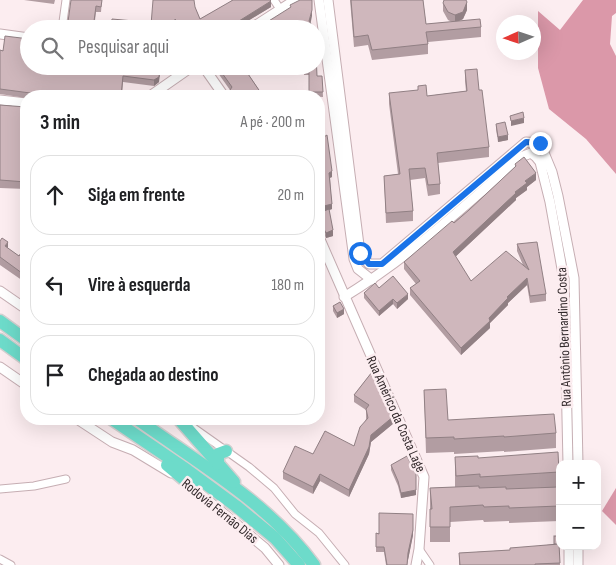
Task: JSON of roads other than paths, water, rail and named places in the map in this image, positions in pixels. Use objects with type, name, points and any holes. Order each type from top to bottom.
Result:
[{"type":"highway","points":[[0,321],[20,336]]},
{"type":"highway","points":[[0,340],[20,355]]},
{"type":"highway","points":[[119,425],[192,486]]},
{"type":"highway","name":"Rodovia Fernão Dias","points":[[121,425],[236,506],[275,538],[298,565]]},
{"type":"highway","name":"Rodovia Fernão Dias","points":[[145,425],[247,497],[298,544],[314,565]]},
{"type":"highway","points":[[184,425],[247,497]]},
{"type":"highway","points":[[218,464],[218,454],[226,451]]},
{"type":"street","points":[[63,20],[66,0]]},
{"type":"street","points":[[274,0],[280,9]]},
{"type":"street","points":[[264,20],[295,0]]},
{"type":"street","points":[[319,0],[322,20]]},
{"type":"street","name":"Rua Antônio Bernardino Costa","points":[[328,0],[360,253],[369,264],[382,264],[525,154],[531,153],[540,162],[550,202],[564,280],[568,460]]},
{"type":"street","points":[[0,34],[20,37]]},
{"type":"street","points":[[325,44],[354,259],[358,269],[372,280]]},
{"type":"street","points":[[159,90],[180,75]]},
{"type":"street","points":[[209,75],[220,90]]},
{"type":"street","points":[[0,100],[20,102]]},
{"type":"street","name":"Rua Antônio Bernardino Costa","points":[[344,297],[372,280],[467,198],[526,142],[540,143],[552,172],[574,278],[578,460]]},
{"type":"street","name":"Rua Américo da Costa Lage","points":[[325,250],[344,297],[424,477],[419,549],[416,565]]},
{"type":"street","points":[[0,291],[20,305]]},
{"type":"street","points":[[0,367],[20,381]]},
{"type":"street","name":"Rodovia Fernão Dias","points":[[86,425],[112,442],[133,450],[192,486],[265,548],[279,565]]},
{"type":"street","points":[[188,425],[250,467],[274,488],[295,514],[319,533],[345,565]]},
{"type":"street","points":[[0,489],[34,486],[66,479]]},
{"type":"street","points":[[419,549],[430,565]]},
{"type":"street","points":[[569,550],[569,565]]},
{"type":"street","points":[[578,550],[578,565]]},
{"type":"street","points":[[0,559],[11,565]]}]
